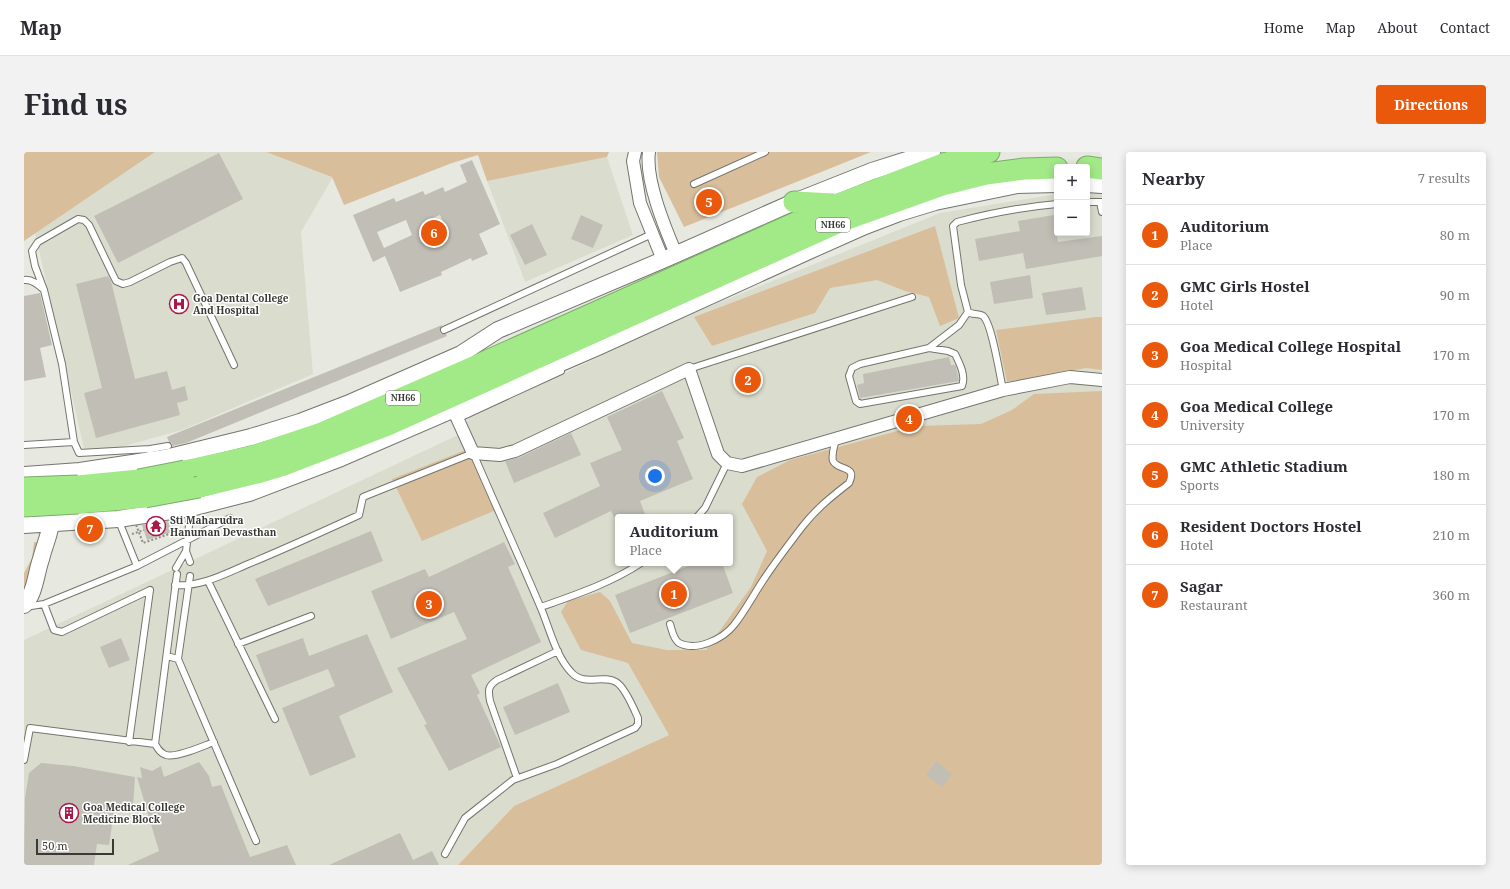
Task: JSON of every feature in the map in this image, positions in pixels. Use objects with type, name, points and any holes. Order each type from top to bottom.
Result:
[{"type":"highway","name":"NH66","points":[[25,480],[78,494],[142,488],[199,487],[284,465],[381,428],[943,164],[989,152]]},
{"type":"highway","points":[[1090,167],[1102,169]]},
{"type":"highway","name":"NH66","points":[[142,488],[185,471],[253,456],[322,433],[474,367],[842,212],[986,174],[1024,169],[1054,168]]},
{"type":"highway","points":[[794,202],[842,212],[811,250]]},
{"type":"highway","name":"NH66","points":[[24,521],[78,494]]},
{"type":"street","points":[[635,152],[633,161],[640,203],[652,234],[669,257]]},
{"type":"street","points":[[649,152],[648,160],[655,197],[669,257]]},
{"type":"street","points":[[932,152],[872,171],[794,202],[498,330],[461,354],[347,404],[300,422],[203,450],[151,455],[25,480],[24,521],[52,524],[118,519],[191,508],[249,493],[454,416],[624,335],[872,223],[935,202],[1017,185],[1054,184]]},
{"type":"street","points":[[1090,184],[1102,184]]},
{"type":"street","points":[[454,416],[473,453],[500,455],[515,451],[689,369],[718,454],[727,463],[742,466],[1003,390],[1070,377],[1102,380]]},
{"type":"street","points":[[24,606],[32,591],[52,524],[54,474]]},
{"type":"lane","points":[[694,184],[765,152]]},
{"type":"lane","points":[[1090,202],[1101,202],[1102,212]]},
{"type":"lane","points":[[929,348],[948,351],[955,354],[961,366],[964,382],[962,386],[860,404],[856,401],[849,376],[852,368],[860,364],[929,348],[959,325],[968,312],[961,285],[953,226],[957,222],[994,212],[1054,204]]},
{"type":"lane","points":[[168,446],[151,455],[79,453],[74,442],[62,364],[44,290],[35,266],[32,251],[38,242],[78,220],[84,220],[89,225],[116,281],[123,284],[182,258],[186,263],[234,365]]},
{"type":"lane","points":[[444,330],[652,234]]},
{"type":"lane","points":[[24,280],[37,283],[44,290]]},
{"type":"lane","points":[[689,369],[912,297]]},
{"type":"lane","points":[[968,312],[983,316],[986,320],[993,341],[1003,390]]},
{"type":"lane","points":[[609,350],[624,335]]},
{"type":"lane","points":[[454,416],[566,369]]},
{"type":"lane","points":[[670,624],[674,637],[679,642],[689,646],[705,644],[719,639],[734,626],[766,577],[803,526],[820,506],[849,483],[851,479],[848,469],[837,465],[832,455],[836,438]]},
{"type":"lane","points":[[24,445],[74,442]]},
{"type":"lane","points":[[175,585],[189,586],[208,581],[310,538],[359,515],[363,497],[473,453],[541,607],[558,651],[571,672],[581,679],[608,680],[616,682],[622,687],[638,718],[638,724],[636,728],[557,764],[513,780],[465,818],[445,854]]},
{"type":"lane","points":[[700,514],[705,508],[727,463]]},
{"type":"lane","points":[[191,508],[186,551],[176,571],[167,656],[155,744],[159,751],[166,755],[175,755],[214,742]]},
{"type":"lane","points":[[24,606],[44,604],[137,566],[230,518]]},
{"type":"lane","points":[[118,519],[137,566]]},
{"type":"lane","points":[[186,551],[190,562]]},
{"type":"lane","points":[[541,607],[578,594],[636,566]]},
{"type":"lane","points":[[190,576],[178,659],[256,841]]},
{"type":"lane","points":[[208,581],[275,719]]},
{"type":"lane","points":[[44,604],[54,630],[62,632],[150,590],[130,742]]},
{"type":"lane","points":[[238,644],[311,616]]},
{"type":"lane","points":[[517,778],[490,701],[489,692],[491,684],[558,651]]},
{"type":"lane","points":[[167,656],[178,659]]},
{"type":"lane","points":[[24,760],[30,728],[155,744]]},
{"type":"path","points":[[138,532],[144,530]]},
{"type":"shaded area","points":[[24,152],[155,152],[24,241]]},
{"type":"shaded area","name":"Goa Dental College And Hospital","points":[[155,152],[266,152],[333,177],[301,232],[313,374],[182,430],[103,452],[85,453],[35,233]]},
{"type":"shaded area","points":[[266,152],[609,152],[607,157],[487,181],[478,155],[452,163],[344,205],[332,177]]},
{"type":"shaded area","points":[[657,152],[871,152],[684,227],[659,177]]},
{"type":"shaded area","points":[[607,157],[633,235],[525,282],[487,181]]},
{"type":"shaded area","points":[[1102,191],[1102,471],[669,735],[514,806],[458,865],[24,865],[24,640],[464,432],[468,419],[681,318],[940,213],[1054,194],[1054,236],[1090,236],[1090,192]]},
{"type":"shaded area","points":[[935,226],[959,318],[940,326],[929,297],[905,291],[877,280],[830,288],[815,313],[712,346],[694,317]]},
{"type":"shaded area","points":[[1102,317],[1102,370],[1086,368],[1007,382],[996,330]]},
{"type":"shaded area","points":[[1102,391],[1102,865],[458,865],[514,806],[669,735],[628,663],[581,650],[561,612],[568,601],[600,592],[610,601],[632,643],[667,650],[706,650],[751,587],[767,551],[742,504],[757,477],[790,460],[916,426],[981,424],[1012,410],[1034,394]]},
{"type":"shaded area","points":[[468,449],[496,510],[422,541],[392,479]]},
{"type":"shaded area","points":[[34,542],[39,542],[24,609],[24,573],[32,558]]},
{"type":"building","points":[[219,153],[243,199],[118,263],[94,216]]},
{"type":"building","points":[[472,160],[500,224],[479,234],[488,254],[472,261],[471,258],[441,272],[442,275],[400,292],[385,256],[373,262],[353,215],[394,198],[396,202],[423,191],[425,195],[443,187],[445,192],[467,182],[460,165]],"holes":[[[440,215],[449,234],[433,240],[425,221]],[[406,220],[412,235],[384,248],[377,232]]]},
{"type":"building","points":[[581,215],[603,225],[593,248],[571,239]]},
{"type":"building","points":[[1054,215],[1054,236],[1057,236],[1058,242],[1102,236],[1102,256],[1026,269],[1023,253],[979,261],[975,239],[1020,231],[1018,221]]},
{"type":"building","points":[[532,224],[547,255],[525,265],[510,235]]},
{"type":"building","points":[[1030,275],[1033,298],[994,304],[990,282]]},
{"type":"building","points":[[108,276],[111,281],[135,379],[167,371],[172,390],[185,386],[188,400],[177,403],[180,415],[96,438],[84,393],[102,388],[76,284]]},
{"type":"building","points":[[1082,287],[1086,310],[1046,315],[1042,293]]},
{"type":"building","points":[[40,293],[52,345],[40,348],[46,377],[24,381],[24,296]]},
{"type":"building","points":[[442,325],[440,332],[442,334],[446,334],[447,336],[186,443],[172,446],[172,443],[169,442],[167,437]]},
{"type":"building","points":[[949,357],[951,365],[955,365],[956,367],[959,381],[860,398],[857,385],[864,383],[863,374]]},
{"type":"building","points":[[662,391],[684,438],[677,441],[693,479],[640,501],[645,514],[615,514],[614,517],[611,511],[555,538],[543,513],[600,486],[590,463],[622,450],[607,417]]},
{"type":"building","points":[[571,433],[581,455],[514,483],[505,461],[518,458]]},
{"type":"building","name":"Sti Maharudra Hanuman Devasthan","points":[[168,521],[172,532],[147,540],[142,525]]},
{"type":"building","points":[[371,531],[383,561],[268,606],[255,579]]},
{"type":"building","points":[[504,542],[515,564],[508,567],[541,642],[471,675],[480,693],[477,695],[501,747],[449,771],[424,725],[427,724],[397,668],[467,639],[454,612],[391,639],[371,591],[425,569],[429,577]]},
{"type":"building","points":[[688,566],[723,566],[733,593],[630,633],[615,595]]},
{"type":"building","points":[[367,634],[393,692],[339,716],[356,757],[310,776],[282,708],[335,686],[328,669],[270,691],[256,655],[303,638],[309,656]]},
{"type":"building","points":[[121,638],[130,660],[109,668],[100,647]]},
{"type":"building","points":[[558,683],[570,712],[515,735],[503,707]]},
{"type":"building","points":[[936,761],[952,774],[942,787],[926,775]]},
{"type":"building","points":[[199,762],[209,776],[212,787],[221,785],[250,857],[287,845],[296,865],[128,865],[159,851],[137,777],[142,778],[140,767],[152,771],[161,766],[164,777]]},
{"type":"building","name":"Goa Medical College Medicine Block","points":[[41,763],[73,766],[135,777],[133,807],[115,806],[109,845],[97,844],[94,865],[24,865],[25,798],[29,773]]},
{"type":"building","points":[[400,833],[413,860],[432,851],[439,865],[329,865]]},
{"type":"place","name":"GMC Athletic Stadium","points":[[709,202]]},
{"type":"place","name":"Resident Doctors Hostel","points":[[434,233]]},
{"type":"place","name":"Goa Dental College And Hospital","points":[[179,304]]},
{"type":"place","name":"GMC Girls Hostel","points":[[748,380]]},
{"type":"place","name":"Goa Medical College","points":[[909,419]]},
{"type":"place","name":"Sti Maharudra Hanuman Devasthan","points":[[156,526]]},
{"type":"place","name":"Sagar","points":[[90,529]]},
{"type":"place","name":"Auditorium","points":[[674,594]]},
{"type":"place","name":"Goa Medical College Hospital","points":[[429,604]]},
{"type":"place","name":"Goa Medical College Medicine Block","points":[[69,813]]}]
